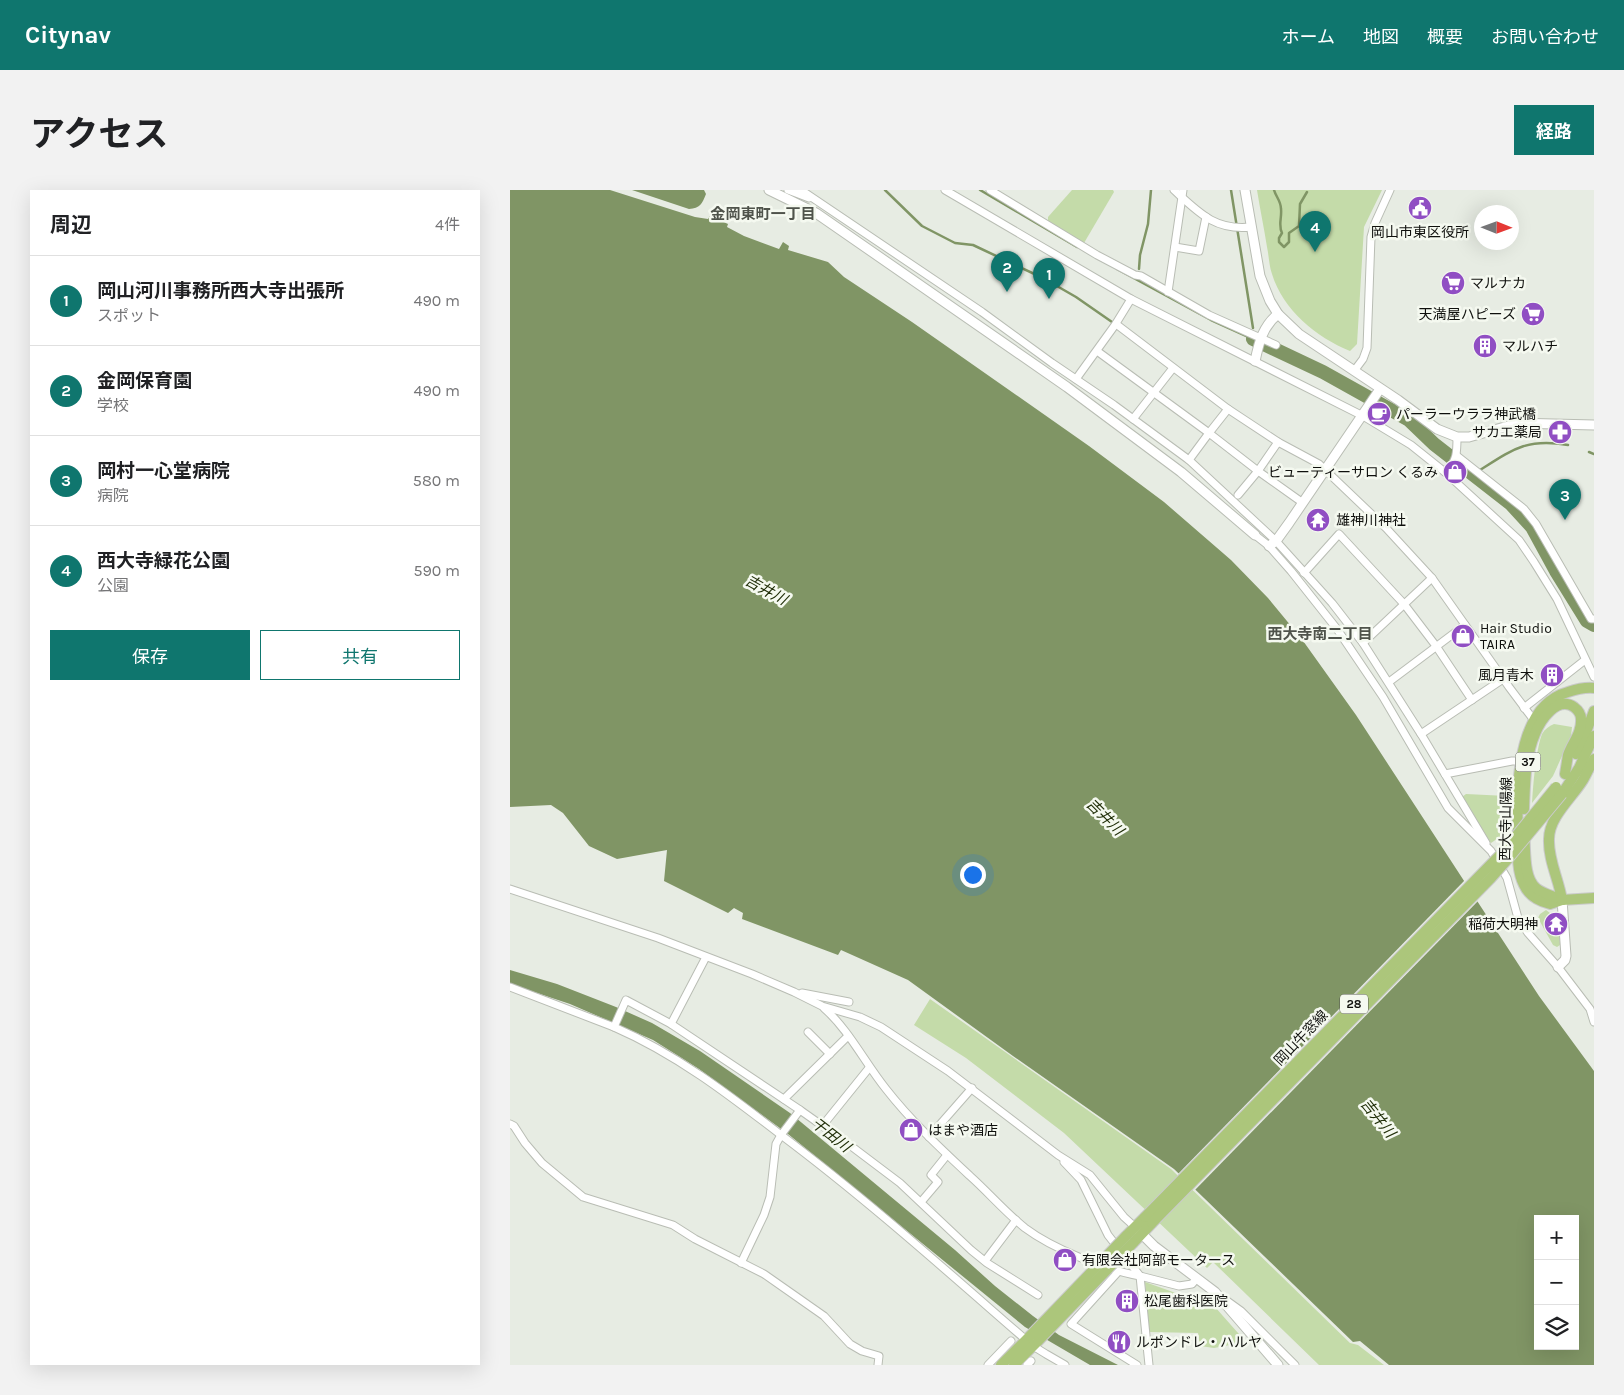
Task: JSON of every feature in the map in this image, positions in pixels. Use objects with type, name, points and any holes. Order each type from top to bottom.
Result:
[{"type":"main road","name":"西大寺山陽線","points":[[1594,688],[1578,689],[1556,697],[1547,703],[1533,719],[1521,761],[1517,818],[1521,880],[1528,892],[1534,898],[1550,904],[1562,900],[1594,898]]},
{"type":"main road","name":"西大寺山陽線","points":[[1562,900],[1537,889],[1531,880],[1527,867],[1524,823],[1528,762],[1534,736],[1542,720],[1551,709],[1562,704],[1572,705],[1579,711],[1581,719],[1579,731],[1568,754],[1565,774]]},
{"type":"main road","name":"岡山牛窓線","points":[[1559,790],[1594,712]]},
{"type":"main road","name":"岡山牛窓線","points":[[1001,1365],[1032,1340],[1130,1240],[1503,852],[1579,768],[1594,736]]},
{"type":"main road","points":[[1562,900],[1551,858],[1549,839],[1551,829],[1555,820],[1584,779],[1594,759]]},
{"type":"main road","name":"岡山牛窓線","points":[[1014,1365],[1032,1340]]},
{"type":"street","points":[[769,190],[816,213],[1067,387],[1181,472],[1255,534],[1272,543],[1342,637],[1382,697],[1448,808],[1491,851]]},
{"type":"street","points":[[788,190],[819,201]]},
{"type":"street","points":[[801,190],[1076,379],[1190,460],[1304,573],[1332,603],[1363,643],[1389,682],[1507,878],[1518,918],[1528,933],[1592,1008],[1594,1022]]},
{"type":"street","points":[[944,190],[1131,299],[1363,416],[1411,445],[1446,473],[1511,532],[1525,548],[1557,599],[1594,676]]},
{"type":"street","points":[[990,190],[1097,255],[1135,275],[1141,276],[1259,343],[1276,345]]},
{"type":"street","points":[[1174,190],[1183,194],[1206,218],[1222,225],[1239,228],[1251,226]]},
{"type":"street","points":[[1245,190],[1260,276],[1270,301],[1278,314],[1299,334],[1354,372],[1379,392],[1398,400],[1437,430],[1457,437],[1469,437],[1519,423],[1594,425]]},
{"type":"street","points":[[1354,372],[1363,359],[1367,348],[1373,230],[1390,190]]},
{"type":"street","points":[[1168,292],[1183,194]]},
{"type":"street","points":[[1175,247],[1199,251],[1206,218]]},
{"type":"street","points":[[1076,379],[1116,324],[1131,299]]},
{"type":"street","points":[[1255,361],[1259,343],[1269,322],[1278,314]]},
{"type":"street","points":[[1116,324],[1228,409],[1278,442],[1319,464],[1386,528],[1432,578],[1533,719]]},
{"type":"street","points":[[1097,351],[1303,503]]},
{"type":"street","points":[[1133,419],[1173,368]]},
{"type":"street","points":[[1272,543],[1326,471],[1379,392]]},
{"type":"street","points":[[1190,460],[1228,409]]},
{"type":"street","points":[[1446,473],[1456,459],[1457,437]]},
{"type":"street","points":[[1238,495],[1258,471],[1278,442]]},
{"type":"street","points":[[1456,459],[1524,509],[1536,524],[1578,599],[1591,619],[1594,619]]},
{"type":"street","points":[[1304,573],[1339,534],[1404,604],[1436,646],[1472,700]]},
{"type":"street","points":[[1363,643],[1432,578]]},
{"type":"street","points":[[1389,682],[1465,625]]},
{"type":"street","points":[[1524,708],[1585,660]]},
{"type":"street","points":[[1421,734],[1503,679]]},
{"type":"street","points":[[1445,774],[1512,761],[1521,761]]},
{"type":"street","points":[[510,888],[658,938],[794,992],[822,1006],[860,1017],[881,1027],[972,1088],[1058,1155],[1090,1175],[1124,1217],[1154,1246],[1241,1311],[1295,1365]]},
{"type":"street","points":[[1558,967],[1565,960],[1566,953],[1562,900]]},
{"type":"street","points":[[671,1024],[706,957]]},
{"type":"street","points":[[510,987],[614,1026],[659,1048],[735,1098],[783,1133],[837,1177],[1032,1340],[1046,1354],[1065,1365]]},
{"type":"street","points":[[794,992],[849,1002]]},
{"type":"street","points":[[614,1026],[626,1000],[671,1024],[799,1111],[823,1125],[900,1183],[971,1250],[1038,1295]]},
{"type":"street","points":[[822,1006],[836,1018],[869,1068],[904,1111],[947,1155],[1026,1229],[1056,1246],[1118,1272],[1179,1286],[1192,1284],[1197,1278]]},
{"type":"street","points":[[808,1032],[830,1054]]},
{"type":"street","points":[[784,1099],[848,1036]]},
{"type":"street","points":[[823,1125],[869,1068]]},
{"type":"street","points":[[929,1137],[972,1088]]},
{"type":"street","points":[[741,1262],[764,1215],[770,1197],[776,1144],[799,1111]]},
{"type":"street","points":[[510,1124],[514,1126],[542,1163],[583,1197],[673,1225],[695,1239],[764,1274],[824,1316],[850,1344],[862,1351],[880,1356],[878,1365]]},
{"type":"street","points":[[921,1202],[938,1182],[932,1174],[947,1155]]},
{"type":"street","points":[[1058,1155],[1081,1180],[1108,1234],[1140,1276],[1149,1365]]},
{"type":"street","points":[[985,1261],[1016,1220]]},
{"type":"street","points":[[1118,1272],[1071,1324],[1137,1365]]},
{"type":"street","points":[[1215,1292],[1278,1365]]},
{"type":"street","points":[[988,1365],[1011,1341]]},
{"type":"shaded area","points":[[1072,190],[1113,190],[1114,192],[1084,243],[1048,222],[1048,217]]},
{"type":"shaded area","points":[[1257,190],[1382,190],[1364,227],[1357,344],[1350,351],[1325,338],[1302,321],[1277,287],[1271,271]]},
{"type":"shaded area","points":[[1554,724],[1572,727],[1571,736],[1553,776],[1532,803],[1535,768],[1540,741],[1544,731]]},
{"type":"shaded area","points":[[1466,794],[1507,796],[1507,832],[1491,843],[1462,797]]},
{"type":"shaded area","points":[[1546,910],[1559,920],[1560,945],[1557,947],[1553,945],[1538,918]]},
{"type":"shaded area","points":[[930,999],[1171,1169],[1350,1343],[1358,1345],[1384,1365],[1319,1365],[1213,1262],[1207,1268],[1064,1133],[966,1058],[914,1025]]},
{"type":"shaded area","points":[[1145,1282],[1215,1307],[1246,1342],[1214,1348],[1200,1346],[1198,1333],[1148,1332]]},
{"type":"water","name":"吉井川","points":[[510,190],[610,190],[695,217],[708,219],[710,216],[728,224],[727,227],[744,236],[779,249],[783,242],[789,246],[788,250],[828,262],[844,277],[912,322],[1089,446],[1164,502],[1231,560],[1268,598],[1301,638],[1356,715],[1539,996],[1594,1071],[1594,1365],[1389,1365],[1360,1341],[1353,1342],[1174,1169],[908,980],[841,950],[838,955],[742,919],[743,913],[734,908],[728,913],[664,881],[667,850],[617,859],[589,846],[563,813],[551,805],[510,807]]},
{"type":"water","points":[[632,190],[704,190],[706,194],[700,205],[689,209]]},
{"type":"water","points":[[510,970],[557,984],[616,1007],[652,1023],[700,1051],[790,1113],[1033,1316],[1059,1335],[1118,1365],[1090,1365],[1025,1327],[788,1134],[699,1069],[653,1040],[570,1004],[510,984]]},
{"type":"pier","points":[[1465,880],[1479,900],[1194,1191],[1177,1175]]},
{"type":"waterway","points":[[885,190],[922,226],[955,243],[973,245],[1043,278],[1076,297],[1112,322]]},
{"type":"waterway","points":[[980,190],[1077,247]]},
{"type":"waterway","points":[[1139,269],[1140,255],[1148,224],[1151,190]]},
{"type":"waterway","points":[[1231,190],[1253,328]]},
{"type":"waterway","points":[[1274,190],[1281,206],[1280,227],[1282,233],[1279,242],[1284,247],[1289,242],[1289,233],[1299,226],[1300,204],[1307,192]]},
{"type":"waterway","points":[[1117,269],[1211,320],[1253,339]]},
{"type":"waterway","points":[[1253,339],[1323,372],[1409,420],[1434,444],[1511,504],[1532,527],[1556,571],[1587,621],[1594,625]]},
{"type":"waterway","points":[[1480,470],[1502,456],[1531,444],[1554,443],[1568,445]]},
{"type":"waterway","points":[[1589,452],[1594,454]]},
{"type":"place","name":"岡山市東区役所","points":[[1420,208]]},
{"type":"place","name":"西大寺緑花公園","points":[[1315,252]]},
{"type":"place","name":"マルナカ","points":[[1453,283]]},
{"type":"place","name":"金岡保育園","points":[[1007,292]]},
{"type":"place","name":"岡山河川事務所西大寺出張所","points":[[1049,299]]},
{"type":"place","name":"天満屋ハピーズ","points":[[1533,314]]},
{"type":"place","name":"マルハチ","points":[[1485,346]]},
{"type":"place","name":"パーラーウララ神武橋","points":[[1379,414]]},
{"type":"place","name":"サカエ薬局","points":[[1560,432]]},
{"type":"place","name":"ビューティーサロン くるみ","points":[[1455,472]]},
{"type":"place","name":"雄神川神社","points":[[1318,520]]},
{"type":"place","name":"岡村一心堂病院","points":[[1565,520]]},
{"type":"place","name":"Hair Studio TAIRA","points":[[1463,636]]},
{"type":"place","name":"風月青木","points":[[1552,675]]},
{"type":"place","name":"稲荷大明神","points":[[1556,924]]},
{"type":"place","name":"はまや酒店","points":[[911,1130]]},
{"type":"place","name":"有限会社阿部モータース","points":[[1065,1260]]},
{"type":"place","name":"松尾歯科医院","points":[[1127,1301]]},
{"type":"place","name":"ルポンドレ・ハルヤ","points":[[1119,1342]]},
{"type":"district","name":"金岡東町一丁目","points":[[763,214]]},
{"type":"district","name":"西大寺南二丁目","points":[[1320,634]]},
{"type":"water label","name":"干田川","points":[[831,1135]]}]
